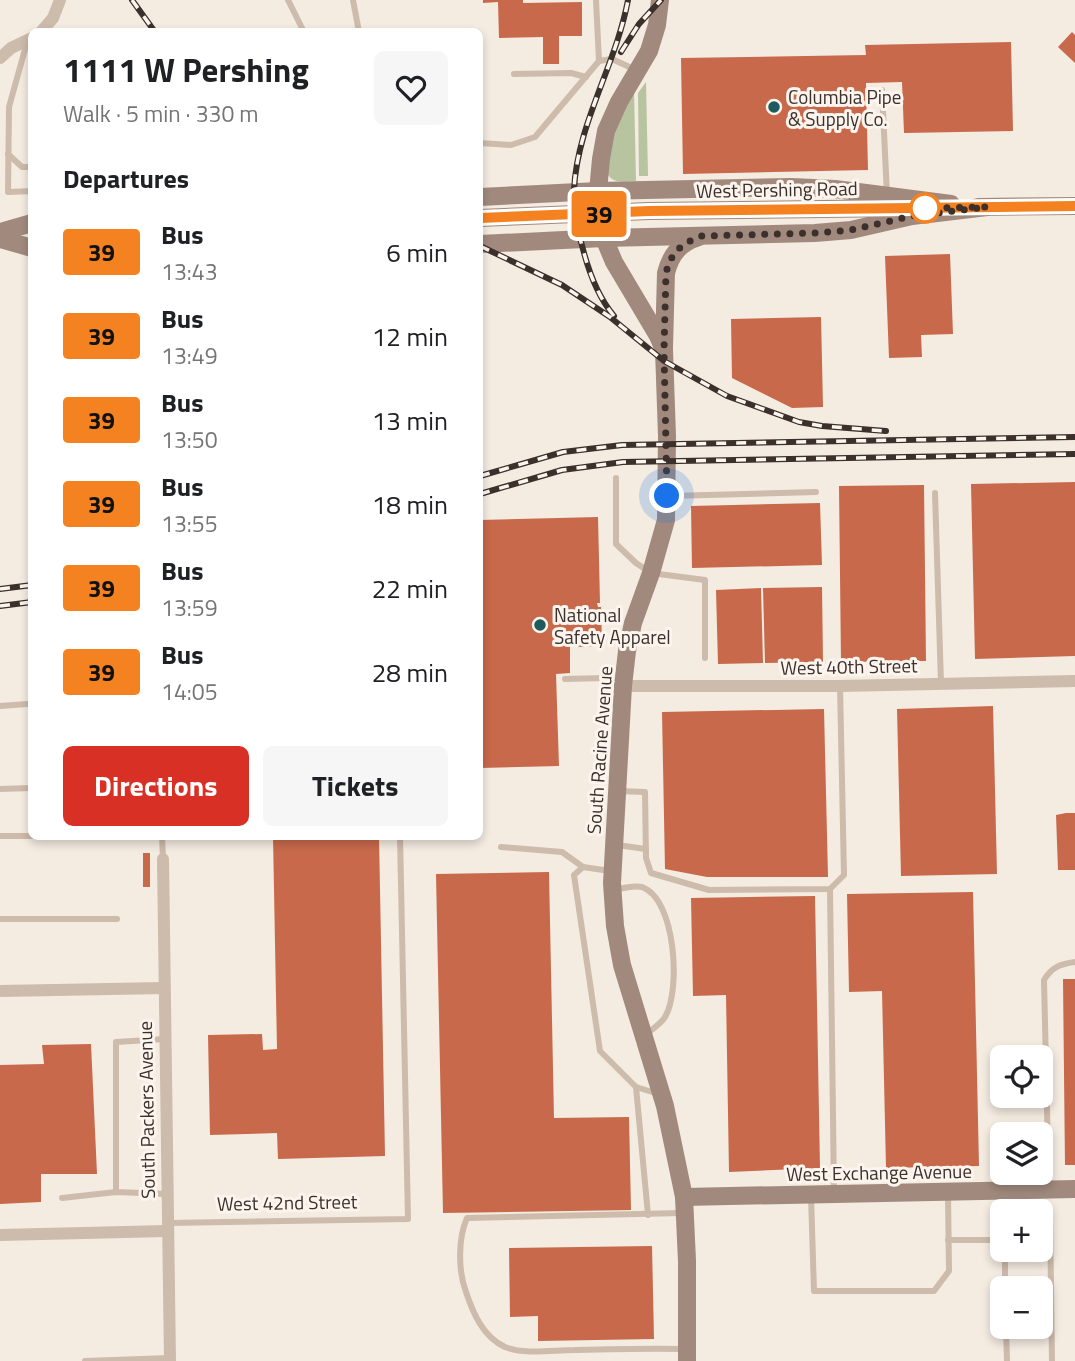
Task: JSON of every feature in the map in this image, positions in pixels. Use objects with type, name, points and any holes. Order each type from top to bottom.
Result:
[{"type":"street","points":[[44,28],[53,18],[60,0]]},
{"type":"street","name":"South Racine Avenue","points":[[660,0],[657,25],[649,51],[619,102],[606,131],[598,191],[604,238],[614,262],[653,326],[664,350],[666,520],[633,623],[623,686],[612,890],[622,965],[661,1095],[674,1146],[684,1205],[687,1355]]},
{"type":"street","points":[[0,58],[10,48],[28,39]]},
{"type":"street","points":[[483,197],[598,191],[792,187],[835,189],[987,207]]},
{"type":"street","name":"West Pershing Road","points":[[483,218],[649,211],[1075,206]]},
{"type":"street","points":[[483,244],[815,233],[851,230],[912,216],[987,207]]},
{"type":"street","points":[[0,235],[28,224]]},
{"type":"street","points":[[0,235],[28,234]]},
{"type":"street","points":[[0,235],[28,246]]},
{"type":"street","points":[[664,350],[666,273],[669,262],[676,250],[686,242],[702,236]]},
{"type":"street","name":"West 40th Street","points":[[623,686],[840,686],[1075,681]]},
{"type":"street","name":"South Packers Avenue","points":[[163,859],[170,1359]]},
{"type":"street","points":[[0,991],[164,988]]},
{"type":"street","name":"West Exchange Avenue","points":[[684,1205],[834,1194],[1075,1189]]},
{"type":"street","name":"West 42nd Street","points":[[0,1235],[167,1227]]},
{"type":"lane","points":[[288,0],[302,28]]},
{"type":"lane","points":[[353,0],[358,28]]},
{"type":"lane","points":[[483,143],[511,145],[535,137],[599,61],[596,0]]},
{"type":"lane","points":[[28,42],[9,107],[8,192],[28,191]]},
{"type":"lane","points":[[599,61],[612,59],[638,71]]},
{"type":"lane","points":[[514,74],[571,73],[586,77]]},
{"type":"lane","points":[[882,90],[887,197]]},
{"type":"lane","points":[[8,154],[22,167],[28,167]]},
{"type":"lane","points":[[616,478],[616,544],[651,573],[705,580],[705,657]]},
{"type":"lane","points":[[667,496],[816,492]]},
{"type":"lane","points":[[935,493],[942,684]]},
{"type":"lane","points":[[565,679],[606,678],[623,686]]},
{"type":"lane","points":[[617,791],[645,792],[647,867],[650,873],[709,890],[830,889],[844,875],[840,686]]},
{"type":"lane","points":[[0,706],[27,705]]},
{"type":"lane","points":[[0,789],[28,788]]},
{"type":"lane","points":[[0,836],[28,836]]},
{"type":"lane","points":[[162,840],[163,859]]},
{"type":"lane","name":"West 42nd Street","points":[[167,1227],[408,1219],[400,840]]},
{"type":"lane","points":[[614,845],[646,849]]},
{"type":"lane","points":[[501,847],[562,852],[583,866],[612,871]]},
{"type":"lane","points":[[583,866],[574,875],[600,1051],[636,1087],[661,1095]]},
{"type":"lane","points":[[612,890],[639,886],[646,889],[657,900],[670,930],[674,982],[665,1016],[644,1037]]},
{"type":"lane","points":[[830,889],[834,1194]]},
{"type":"lane","points":[[0,919],[117,919]]},
{"type":"lane","points":[[1047,1122],[1044,980],[1049,970],[1060,964],[1075,962]]},
{"type":"lane","points":[[116,1192],[116,1042],[165,1039]]},
{"type":"lane","points":[[636,1087],[648,1215]]},
{"type":"lane","points":[[62,1198],[116,1192],[167,1194]]},
{"type":"lane","points":[[811,1195],[814,1291],[934,1291],[949,1271],[948,1192]]},
{"type":"lane","points":[[684,1205],[648,1215],[467,1218],[462,1229],[461,1259],[464,1286],[472,1309],[484,1331],[503,1346],[533,1351],[649,1348],[687,1355]]},
{"type":"lane","points":[[948,1240],[990,1240]]},
{"type":"lane","points":[[1050,1262],[1052,1361]]},
{"type":"lane","points":[[1006,1339],[1007,1361]]},
{"type":"lane","points":[[85,1361],[170,1359]]},
{"type":"green space","points":[[646,82],[648,176],[639,176],[638,93]]},
{"type":"green space","points":[[634,89],[636,181],[619,181],[607,173],[607,150]]},
{"type":"building","points":[[483,0],[523,0],[523,3],[582,2],[582,36],[559,36],[559,64],[543,64],[543,37],[499,38],[498,2],[483,3]]},
{"type":"building","points":[[1072,32],[1075,35],[1075,63],[1058,47]]},
{"type":"building","name":"Columbia Pipe & Supply Co.","points":[[1011,42],[1013,131],[904,133],[902,82],[866,83],[868,170],[683,174],[681,58],[866,55],[865,45]]},
{"type":"building","points":[[950,254],[953,334],[921,335],[922,357],[889,358],[885,256]]},
{"type":"building","points":[[821,317],[823,407],[792,408],[732,378],[731,319]]},
{"type":"building","points":[[1075,482],[1075,656],[975,659],[971,484]]},
{"type":"building","points":[[924,485],[926,661],[841,662],[839,486]]},
{"type":"building","points":[[820,503],[822,565],[692,568],[691,506]]},
{"type":"building","name":"National Safety Apparel","points":[[598,517],[600,603],[597,603],[598,607],[601,607],[602,644],[578,647],[578,643],[570,644],[570,673],[556,674],[559,766],[483,768],[483,520]]},
{"type":"building","points":[[822,587],[823,662],[765,663],[763,588]]},
{"type":"building","points":[[761,588],[763,663],[718,664],[716,590]]},
{"type":"building","points":[[993,706],[997,874],[901,876],[897,709]]},
{"type":"building","points":[[824,709],[828,877],[707,877],[665,869],[662,712]]},
{"type":"building","points":[[1075,813],[1075,870],[1058,870],[1056,815]]},
{"type":"building","points":[[273,840],[379,840],[385,1156],[278,1159],[277,1133],[210,1135],[208,1035],[262,1034],[263,1050],[277,1049]]},
{"type":"building","points":[[143,853],[150,853],[150,887],[143,887]]},
{"type":"building","points":[[549,872],[554,1118],[629,1117],[631,1210],[443,1213],[436,874]]},
{"type":"building","points":[[973,892],[979,1166],[886,1168],[882,991],[849,992],[847,894]]},
{"type":"building","points":[[815,896],[820,1168],[729,1172],[726,995],[693,996],[691,898]]},
{"type":"building","points":[[1063,979],[1075,979],[1075,1165],[1065,1165]]},
{"type":"building","points":[[91,1044],[97,1174],[41,1174],[41,1202],[0,1204],[0,1065],[44,1064],[42,1045]]},
{"type":"building","points":[[652,1246],[654,1339],[538,1341],[538,1316],[510,1317],[509,1248]]},
{"type":"railway","points":[[132,0],[152,28]]},
{"type":"railway","points":[[614,316],[599,294],[586,261],[577,222],[574,190],[582,142],[615,48],[628,0]]},
{"type":"railway","points":[[621,52],[639,24],[661,0]]},
{"type":"railway","points":[[483,247],[562,285],[610,317],[664,361],[727,396],[799,422],[886,431]]},
{"type":"railway","points":[[483,475],[563,452],[622,445],[1075,437]]},
{"type":"railway","points":[[483,493],[562,470],[623,462],[1075,454]]},
{"type":"railway","points":[[0,589],[28,586]]},
{"type":"railway","points":[[0,606],[28,602]]},
{"type":"bus line","name":"39","points":[[483,218],[649,211],[1075,206]]},
{"type":"place","name":"Columbia Pipe & Supply Co.","points":[[774,107]]},
{"type":"place","name":"National Safety Apparel","points":[[540,625]]},
{"type":"route","points":[[667,496],[664,350],[666,273],[676,250],[686,242],[702,236],[851,230],[912,216],[987,207],[925,208]]}]
